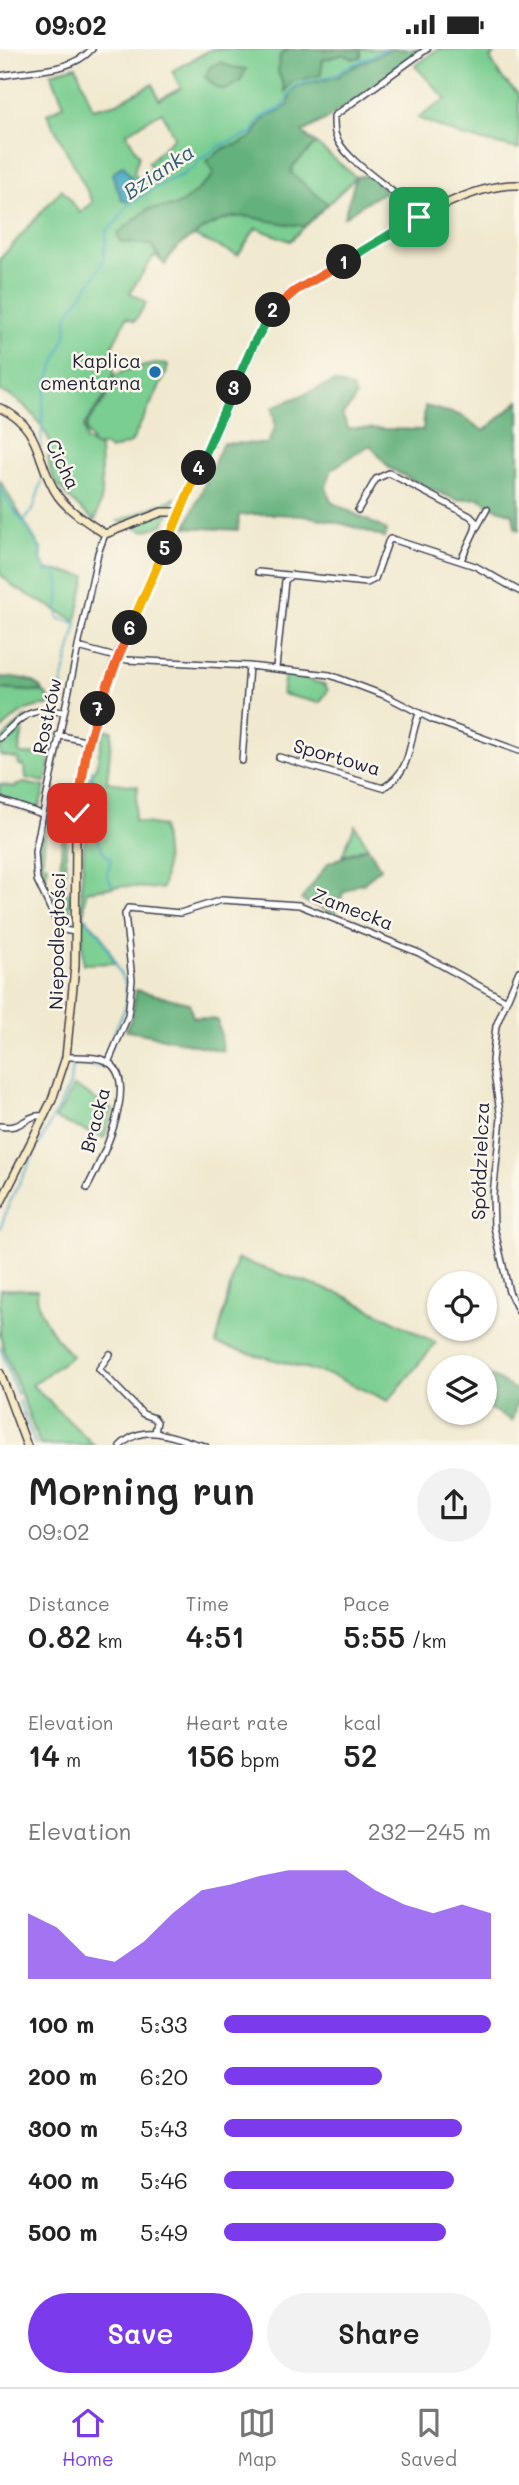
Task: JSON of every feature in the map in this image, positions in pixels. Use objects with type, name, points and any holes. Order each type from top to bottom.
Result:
[{"type":"street","points":[[0,76],[72,64],[84,58],[92,49]]},
{"type":"street","points":[[419,217],[408,202],[347,154],[335,135],[334,116],[427,49]]},
{"type":"street","name":"Niepodległości","points":[[0,1204],[44,1117],[59,1083],[66,1057],[73,998],[76,830],[89,742],[102,697],[116,658],[254,343],[275,307],[295,291],[419,217],[482,190],[519,185]]},
{"type":"street","name":"Cicha","points":[[0,408],[17,415],[26,426],[41,454],[52,484],[63,501],[105,534]]},
{"type":"street","points":[[358,510],[376,479],[388,473],[470,516],[475,521],[475,530]]},
{"type":"street","points":[[461,560],[487,509]]},
{"type":"street","points":[[105,534],[162,512],[181,512]]},
{"type":"street","name":"Rostków","points":[[75,932],[59,927],[37,880],[35,852],[98,553],[105,534]]},
{"type":"street","points":[[258,572],[367,583],[375,579],[390,540],[461,560],[519,591]]},
{"type":"street","points":[[276,668],[285,581],[291,575]]},
{"type":"street","points":[[78,647],[116,658],[276,668],[330,675],[386,696],[419,714],[519,751]]},
{"type":"street","points":[[242,761],[249,666]]},
{"type":"street","points":[[0,738],[28,713],[47,709],[63,712]]},
{"type":"street","name":"Sportowa","points":[[279,757],[383,788],[398,778],[405,767],[419,714]]},
{"type":"street","points":[[58,735],[89,742]]},
{"type":"street","points":[[0,800],[42,814]]},
{"type":"street","name":"Zamecka","points":[[108,1063],[128,1016],[132,980],[125,914],[128,908],[180,913],[222,901],[299,905],[410,949],[505,1000]]},
{"type":"street","name":"Spółdzielcza","points":[[519,971],[505,1000],[492,1049],[501,1118],[493,1210],[501,1266],[519,1312]]},
{"type":"street","name":"Bracka","points":[[66,1057],[104,1060],[117,1072],[121,1083],[121,1097],[102,1159],[88,1188]]},
{"type":"street","points":[[0,1126],[16,1127],[32,1116],[44,1117]]},
{"type":"street","points":[[110,1354],[99,1369],[143,1414],[154,1418],[157,1422],[155,1432]]},
{"type":"street","points":[[0,1373],[27,1445]]},
{"type":"street","points":[[120,1445],[144,1432],[155,1432],[205,1445]]},
{"type":"green space","points":[[212,49],[428,49],[330,117],[302,132],[356,177],[290,241],[256,228],[238,255],[194,236],[177,244],[165,265],[155,255],[130,292],[146,303],[135,321],[127,317],[113,344],[114,373],[103,399],[84,425],[86,441],[93,444],[86,431],[87,424],[105,399],[114,376],[126,370],[155,364],[168,365],[166,374],[131,443],[110,450],[106,446],[95,446],[100,449],[102,497],[95,521],[68,497],[54,478],[49,456],[51,443],[36,418],[18,400],[0,391],[0,259],[62,189],[80,213],[93,202],[47,114],[64,105],[51,73],[76,66],[93,109],[117,103],[153,84],[159,100],[181,88],[172,71]],"holes":[[[162,112],[174,137],[148,163],[152,168],[139,182],[134,172],[139,156],[126,133]]]},
{"type":"green space","points":[[289,49],[361,49],[361,57],[353,59],[344,54],[323,60],[321,75],[292,82],[285,92],[278,73],[280,55]]},
{"type":"green space","points":[[391,49],[424,49],[330,117],[302,132],[316,144],[293,166],[291,173],[328,204],[305,226],[250,217],[226,219],[181,244],[173,251],[165,265],[151,245],[121,242],[117,234],[148,209],[176,206],[209,180],[214,173],[206,161],[224,148],[253,136],[263,120],[289,105],[290,94],[295,87],[338,77]]},
{"type":"green space","points":[[438,49],[500,49],[490,58],[501,77],[519,95],[519,149],[461,136],[418,118],[446,99],[415,66]]},
{"type":"green space","points":[[220,62],[246,69],[240,82],[225,90],[216,87],[205,77],[210,67]]},
{"type":"green space","points":[[368,175],[387,191],[344,217],[356,177]]},
{"type":"green space","points":[[334,382],[352,388],[356,396],[342,415],[348,428],[423,430],[425,406],[460,415],[484,431],[519,401],[519,530],[515,528],[513,514],[492,507],[479,498],[457,500],[426,487],[389,468],[370,445],[332,469],[326,487],[331,502],[387,530],[385,538],[314,517],[278,514],[239,515],[238,530],[186,527],[223,443],[267,444],[275,428],[273,407]]},
{"type":"green space","points":[[0,481],[42,551],[41,560],[46,569],[86,576],[76,621],[14,587],[0,574]]},
{"type":"green space","points":[[175,498],[163,525],[144,531],[118,521]]},
{"type":"green space","points":[[285,674],[307,677],[308,680],[324,684],[328,690],[320,703],[282,694]]},
{"type":"green space","points":[[0,677],[30,680],[44,692],[0,689]]},
{"type":"green space","points":[[0,689],[44,692],[52,702],[49,706],[34,707],[22,713],[0,731]]},
{"type":"green space","points":[[25,717],[19,752],[49,755],[45,782],[26,778],[25,767],[18,764],[19,759],[0,755],[0,741]]},
{"type":"green space","points":[[104,729],[112,731],[107,782],[138,786],[134,821],[162,826],[165,873],[162,889],[121,886],[86,891],[84,917],[101,934],[116,963],[83,964],[81,891],[89,780],[97,764]]},
{"type":"green space","points":[[23,783],[45,787],[38,810],[0,798],[0,784],[13,787]]},
{"type":"green space","points":[[55,787],[42,864],[48,865],[45,880],[38,873],[37,852],[48,807],[49,790]]},
{"type":"green space","points":[[64,811],[67,811],[65,889],[70,895],[70,913],[62,926],[51,901],[54,896],[60,910],[65,909],[60,874]]},
{"type":"green space","points":[[355,825],[368,847],[342,856]]},
{"type":"green space","points":[[368,847],[380,868],[363,884],[360,883],[343,893],[335,914],[301,900],[328,863]]},
{"type":"green space","points":[[136,990],[189,1003],[193,1017],[218,1020],[223,1051],[126,1030],[132,1016]]},
{"type":"green space","points":[[74,1086],[113,1110],[104,1138],[55,1119]]},
{"type":"green space","points":[[237,1259],[343,1295],[427,1338],[427,1341],[436,1343],[388,1401],[333,1376],[216,1344]]},
{"type":"green space","points":[[0,1289],[37,1290],[43,1318],[72,1356],[32,1385],[94,1445],[40,1445],[3,1347],[0,1334]]},
{"type":"green space","points":[[497,1379],[519,1392],[512,1421],[497,1413]]},
{"type":"water","points":[[123,165],[140,191],[127,202],[122,200],[112,174]]},
{"type":"waterway","name":"Bzianka","points":[[41,447],[43,403],[47,383],[66,335],[68,314],[103,261],[107,230],[125,209],[153,189],[183,175],[188,169],[193,169],[198,161],[221,145],[252,133],[261,118],[283,107],[294,86],[338,74],[341,70],[387,49]]},
{"type":"waterway","name":"Bzianka","points":[[37,460],[43,477],[33,510],[24,521],[41,551],[39,559],[47,572],[54,570],[59,580],[57,615],[60,619],[77,623],[61,686],[63,689]]},
{"type":"waterway","points":[[0,488],[23,521]]},
{"type":"waterway","name":"Bzianka","points":[[92,770],[90,792],[95,808],[93,817],[97,825],[96,836],[104,853],[111,859],[107,875],[112,885]]},
{"type":"waterway","name":"Bzianka","points":[[88,918],[88,922],[101,935],[126,985],[126,1006],[115,1030],[109,1053]]},
{"type":"waterway","name":"Bzianka","points":[[39,1145],[70,1085],[72,1064],[99,1067],[103,1063]]},
{"type":"waterway","name":"Bzianka","points":[[0,1229],[11,1199],[34,1155]]},
{"type":"waterway","name":"Bzianka","points":[[0,1347],[17,1394]]},
{"type":"waterway","name":"Bzianka","points":[[19,1401],[36,1445]]},
{"type":"place","name":"Kaplica cmentarna","points":[[155,372]]},
{"type":"route","points":[[77,813],[87,748],[109,676],[254,343],[269,316],[281,301],[295,291],[419,217]]}]
